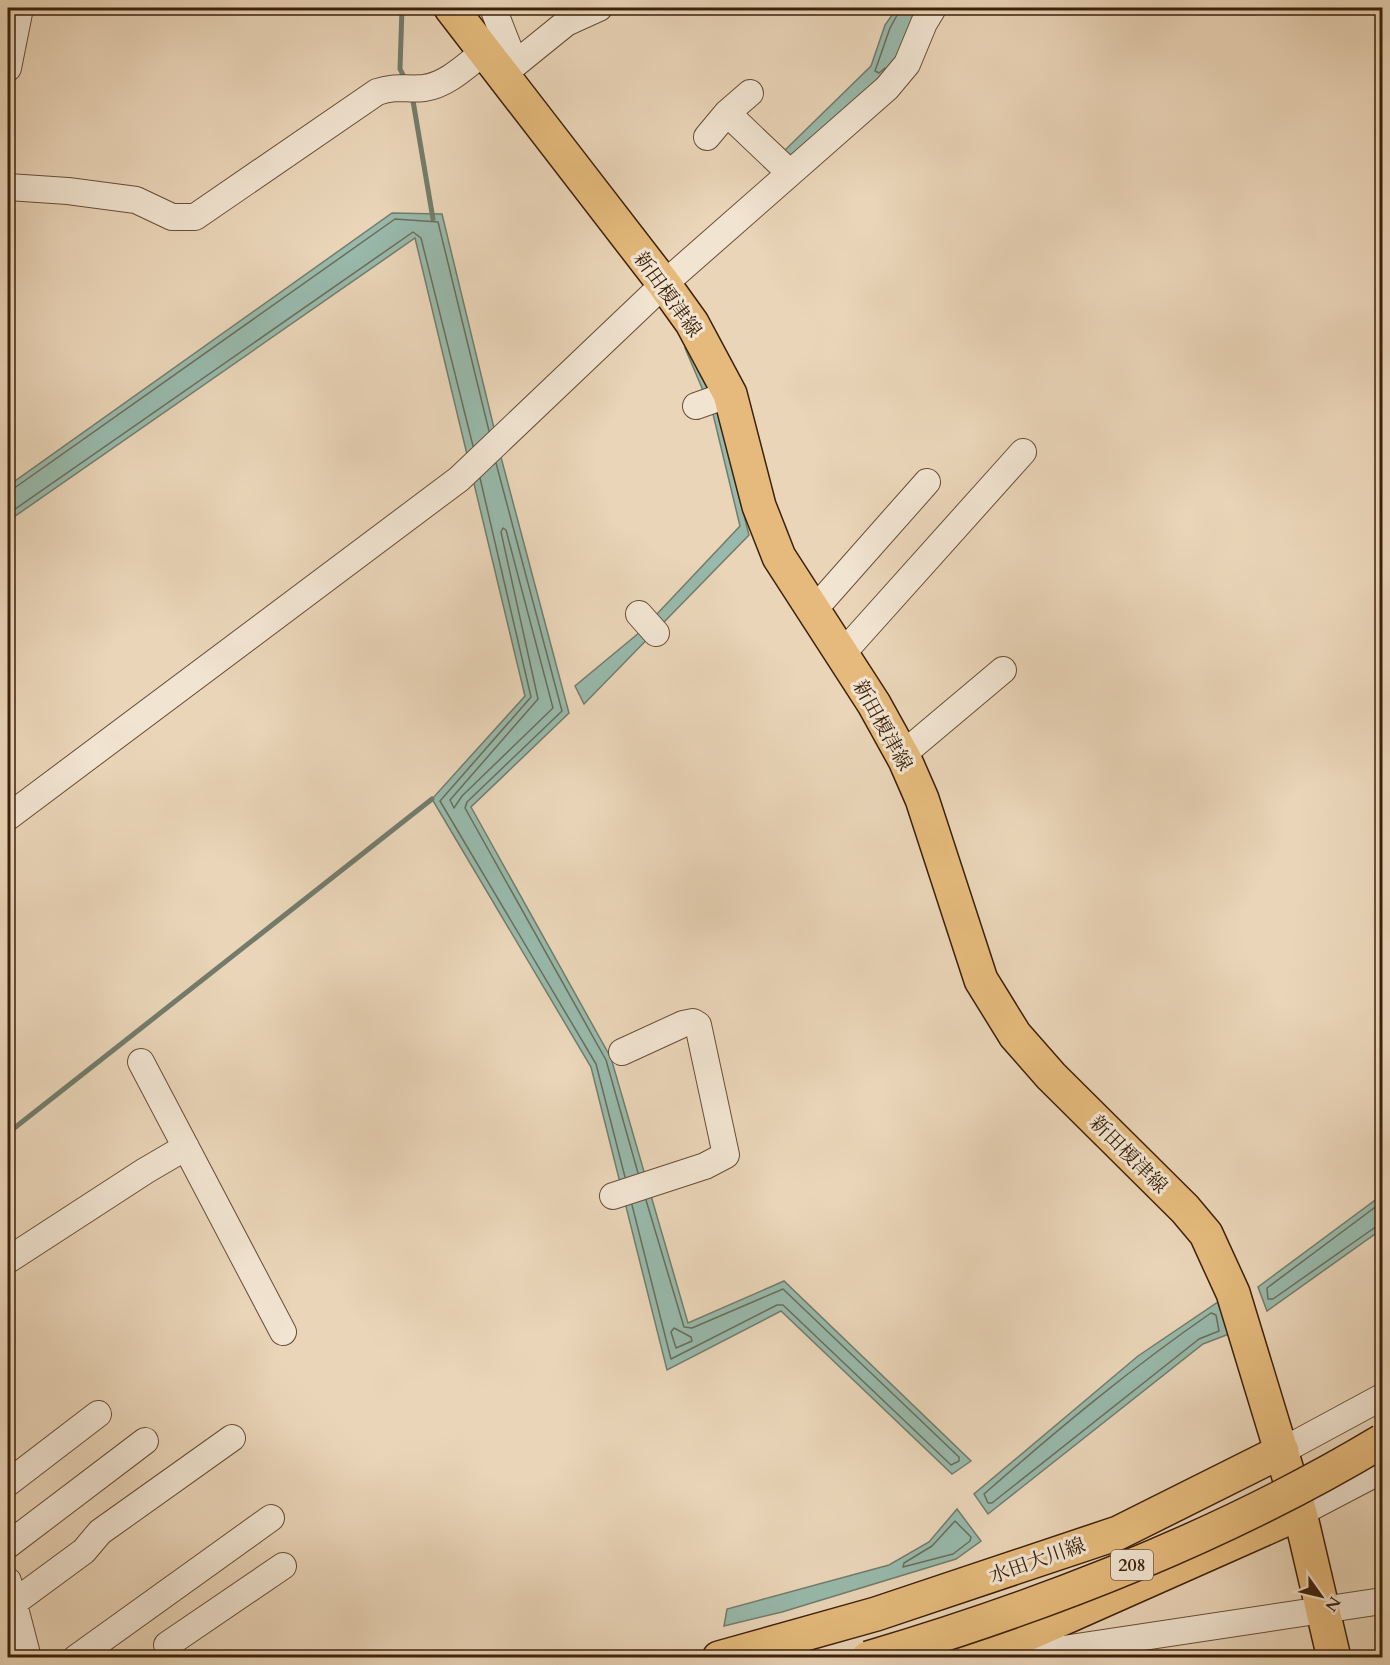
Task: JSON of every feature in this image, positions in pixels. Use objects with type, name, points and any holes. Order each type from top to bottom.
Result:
[{"type":"main road","name":"新田榎津線","points":[[451,8],[501,63],[692,323],[730,394],[759,506],[779,557],[812,612],[874,704],[902,755],[922,800],[981,980],[1015,1035],[1051,1076],[1185,1209],[1206,1234],[1233,1293],[1282,1451]]},
{"type":"main road","name":"208","points":[[868,1658],[952,1632],[1105,1577],[1237,1517],[1383,1441]]},
{"type":"main road","points":[[1282,1451],[1300,1513],[1334,1658]]},
{"type":"main road","name":"水田大川線","points":[[719,1658],[876,1614],[1118,1533],[1282,1451]]},
{"type":"main road","name":"208","points":[[903,1658],[1109,1586],[1260,1517],[1383,1453]]},
{"type":"main road","points":[[963,1658],[1012,1641],[1300,1513]]},
{"type":"street","points":[[493,8],[501,63]]},
{"type":"street","points":[[8,187],[68,191],[136,200],[172,217],[195,217],[377,92],[397,86],[422,88],[501,63],[566,23],[599,8]]},
{"type":"street","points":[[8,817],[468,471],[664,284],[887,88],[907,64],[924,23],[933,8]]},
{"type":"street","points":[[8,68],[14,19]]},
{"type":"street","points":[[707,137],[727,113],[750,93]]},
{"type":"street","points":[[727,113],[790,173]]},
{"type":"street","points":[[696,406],[730,394]]},
{"type":"street","points":[[842,655],[1023,452]]},
{"type":"street","points":[[812,612],[927,482]]},
{"type":"street","points":[[639,614],[656,633]]},
{"type":"street","points":[[902,755],[1003,670]]},
{"type":"street","points":[[618,1194],[705,1166],[726,1155],[698,1025],[693,1022],[622,1052]]},
{"type":"street","points":[[141,1062],[283,1332]]},
{"type":"street","points":[[8,1260],[145,1171],[186,1148]]},
{"type":"street","points":[[1282,1451],[1383,1397]]},
{"type":"street","points":[[8,1483],[98,1414]]},
{"type":"street","points":[[28,1658],[9,1587],[84,1551],[100,1532],[232,1438]]},
{"type":"street","points":[[8,1545],[145,1441]]},
{"type":"street","points":[[1300,1513],[1383,1470]]},
{"type":"street","points":[[76,1658],[271,1518]]},
{"type":"street","points":[[172,1658],[167,1645],[283,1566]]},
{"type":"street","points":[[1012,1641],[1030,1654],[1383,1601]]},
{"type":"water","points":[[897,8],[923,8],[895,67],[796,159],[782,153],[871,66],[885,25]]},
{"type":"water","points":[[392,213],[442,214],[502,461],[569,713],[471,807],[611,1058],[688,1323],[784,1281],[971,1461],[952,1474],[781,1311],[667,1370],[591,1067],[432,799],[525,696],[415,238],[8,521],[8,486]]},
{"type":"water","points":[[685,348],[693,348],[709,378],[749,535],[584,704],[575,686],[640,632],[740,526],[713,414]]},
{"type":"water","points":[[1382,1195],[1382,1229],[1267,1311],[1258,1287]]},
{"type":"water","points":[[1218,1302],[1229,1334],[1203,1344],[988,1514],[974,1494],[1138,1356]]},
{"type":"water","points":[[957,1509],[981,1541],[956,1559],[782,1612],[724,1626],[727,1609],[889,1565],[929,1542]]},
{"type":"waterway","points":[[402,8],[400,69],[406,81]]},
{"type":"waterway","points":[[412,95],[433,219]]},
{"type":"waterway","points":[[8,1133],[432,799]]}]
